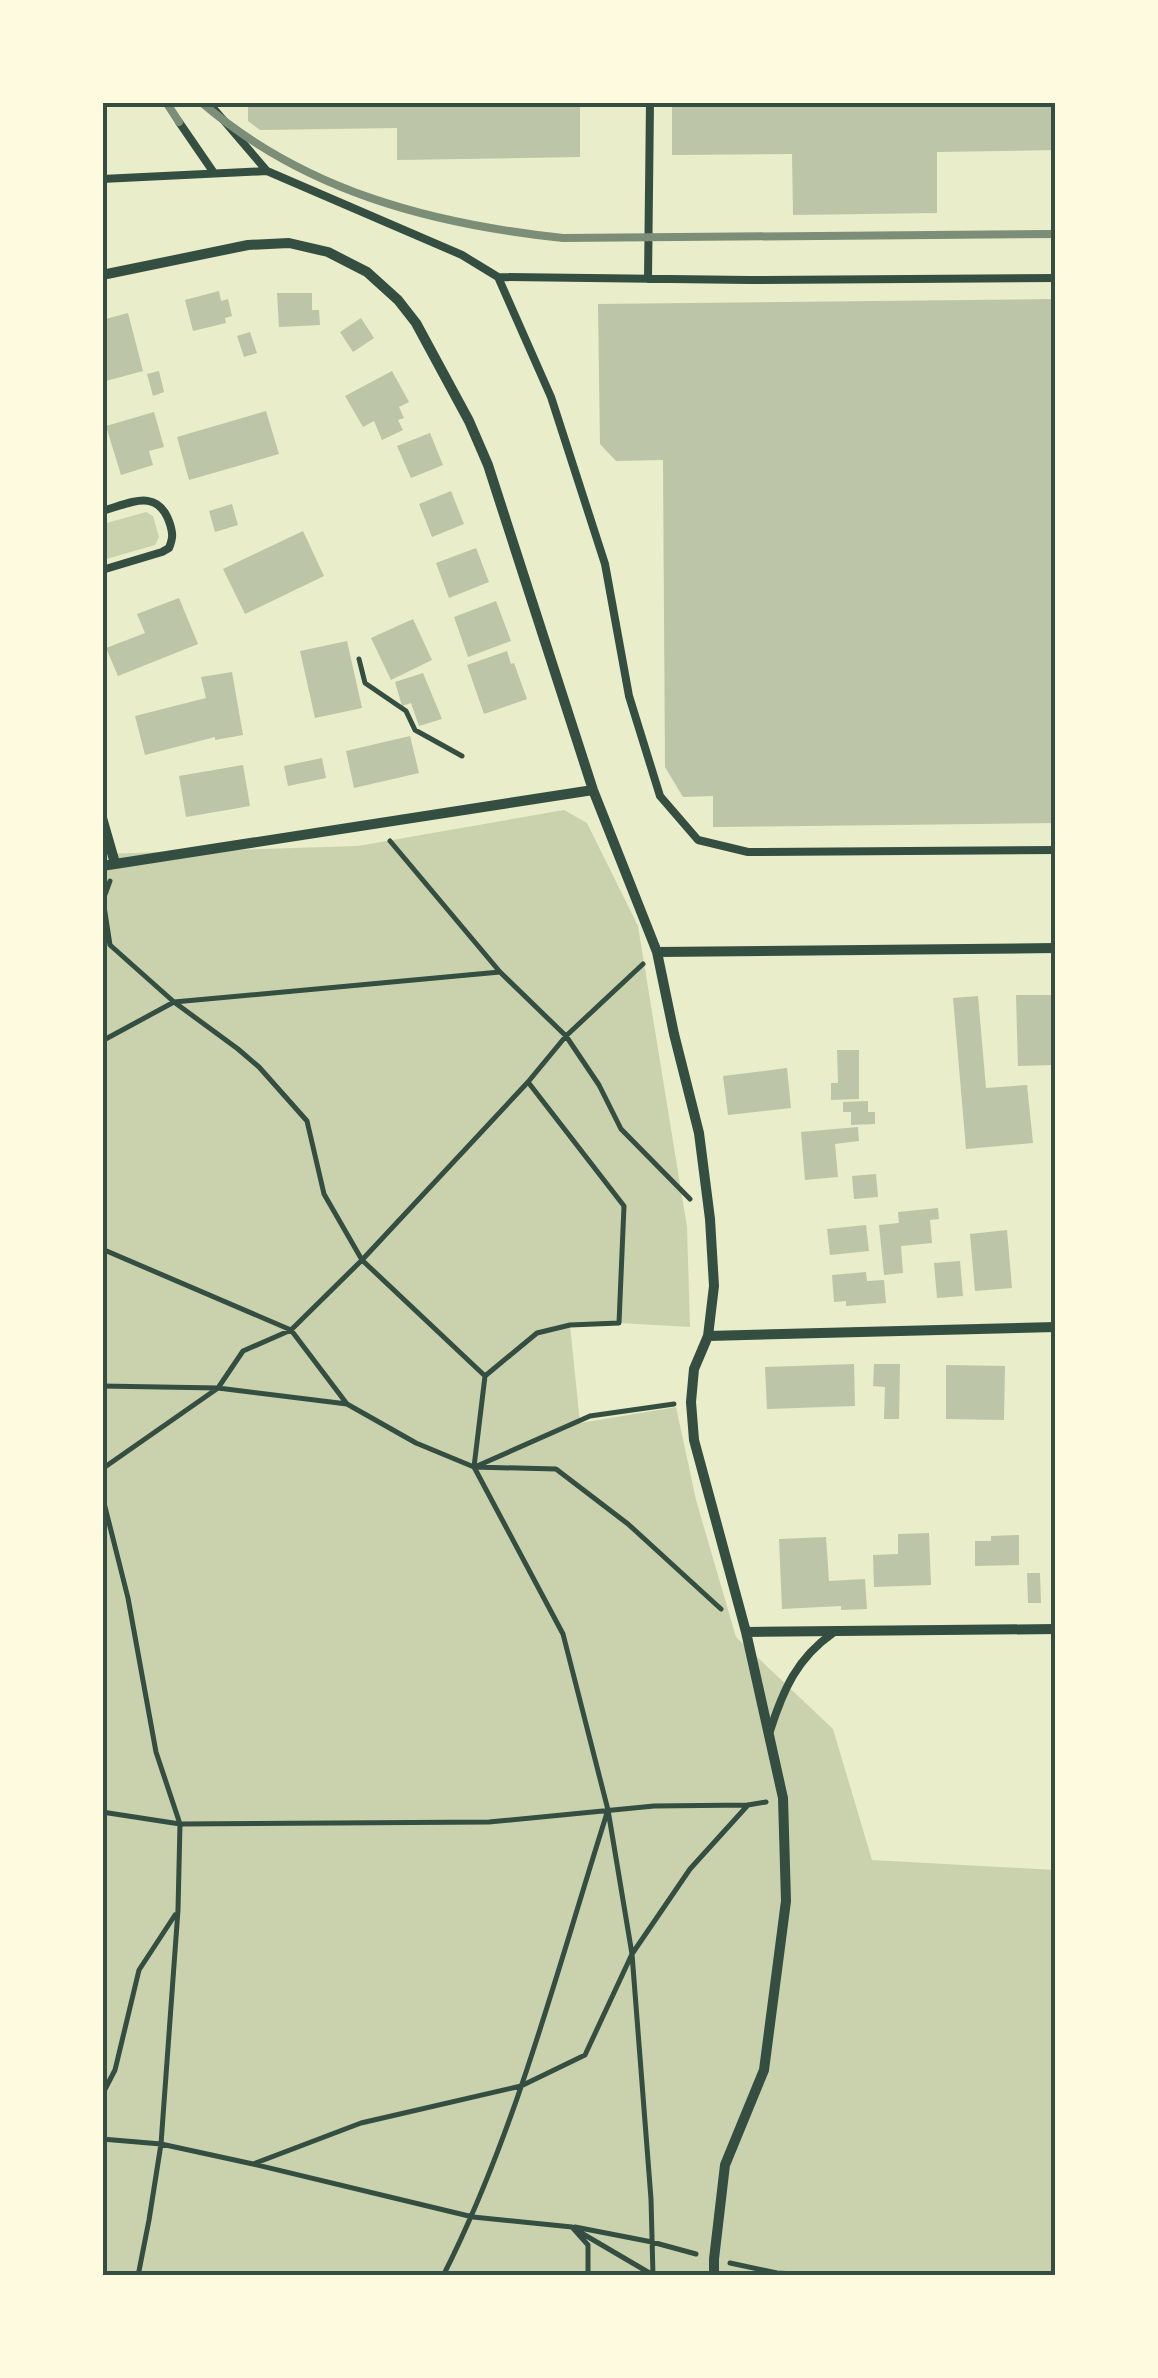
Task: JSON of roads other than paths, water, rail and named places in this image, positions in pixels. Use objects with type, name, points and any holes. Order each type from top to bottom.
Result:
[{"type":"street","points":[[102,274],[248,245],[289,244],[328,252],[367,272],[416,322],[488,465],[593,790],[656,952],[699,1133],[710,1219],[714,1286],[708,1336],[694,1369],[694,1440],[746,1632],[783,1798],[786,1901],[764,2070],[725,2165],[714,2276]]},
{"type":"street","points":[[102,866],[593,790]]},
{"type":"street","points":[[102,818],[115,864]]},
{"type":"street","points":[[656,952],[1056,948]]},
{"type":"street","points":[[708,1336],[1056,1327]]},
{"type":"street","points":[[746,1632],[1056,1629]]},
{"type":"lane","points":[[648,279],[650,102]]},
{"type":"lane","points":[[212,104],[267,171]]},
{"type":"lane","points":[[179,122],[214,174]]},
{"type":"lane","points":[[102,178],[267,171],[462,255],[498,277],[1056,278]]},
{"type":"lane","points":[[498,277],[551,397],[605,564],[629,696],[660,796],[698,840],[748,852],[1056,850]]},
{"type":"lane","points":[[102,510],[151,500],[166,512],[172,540],[162,552],[102,570]]},
{"type":"lane","points":[[770,1730],[796,1670],[814,1646],[836,1630]]},
{"type":"railway","points":[[166,102],[179,122]]},
{"type":"railway","points":[[201,102],[282,159],[326,180],[418,212],[514,232],[563,238],[1056,234]]}]
